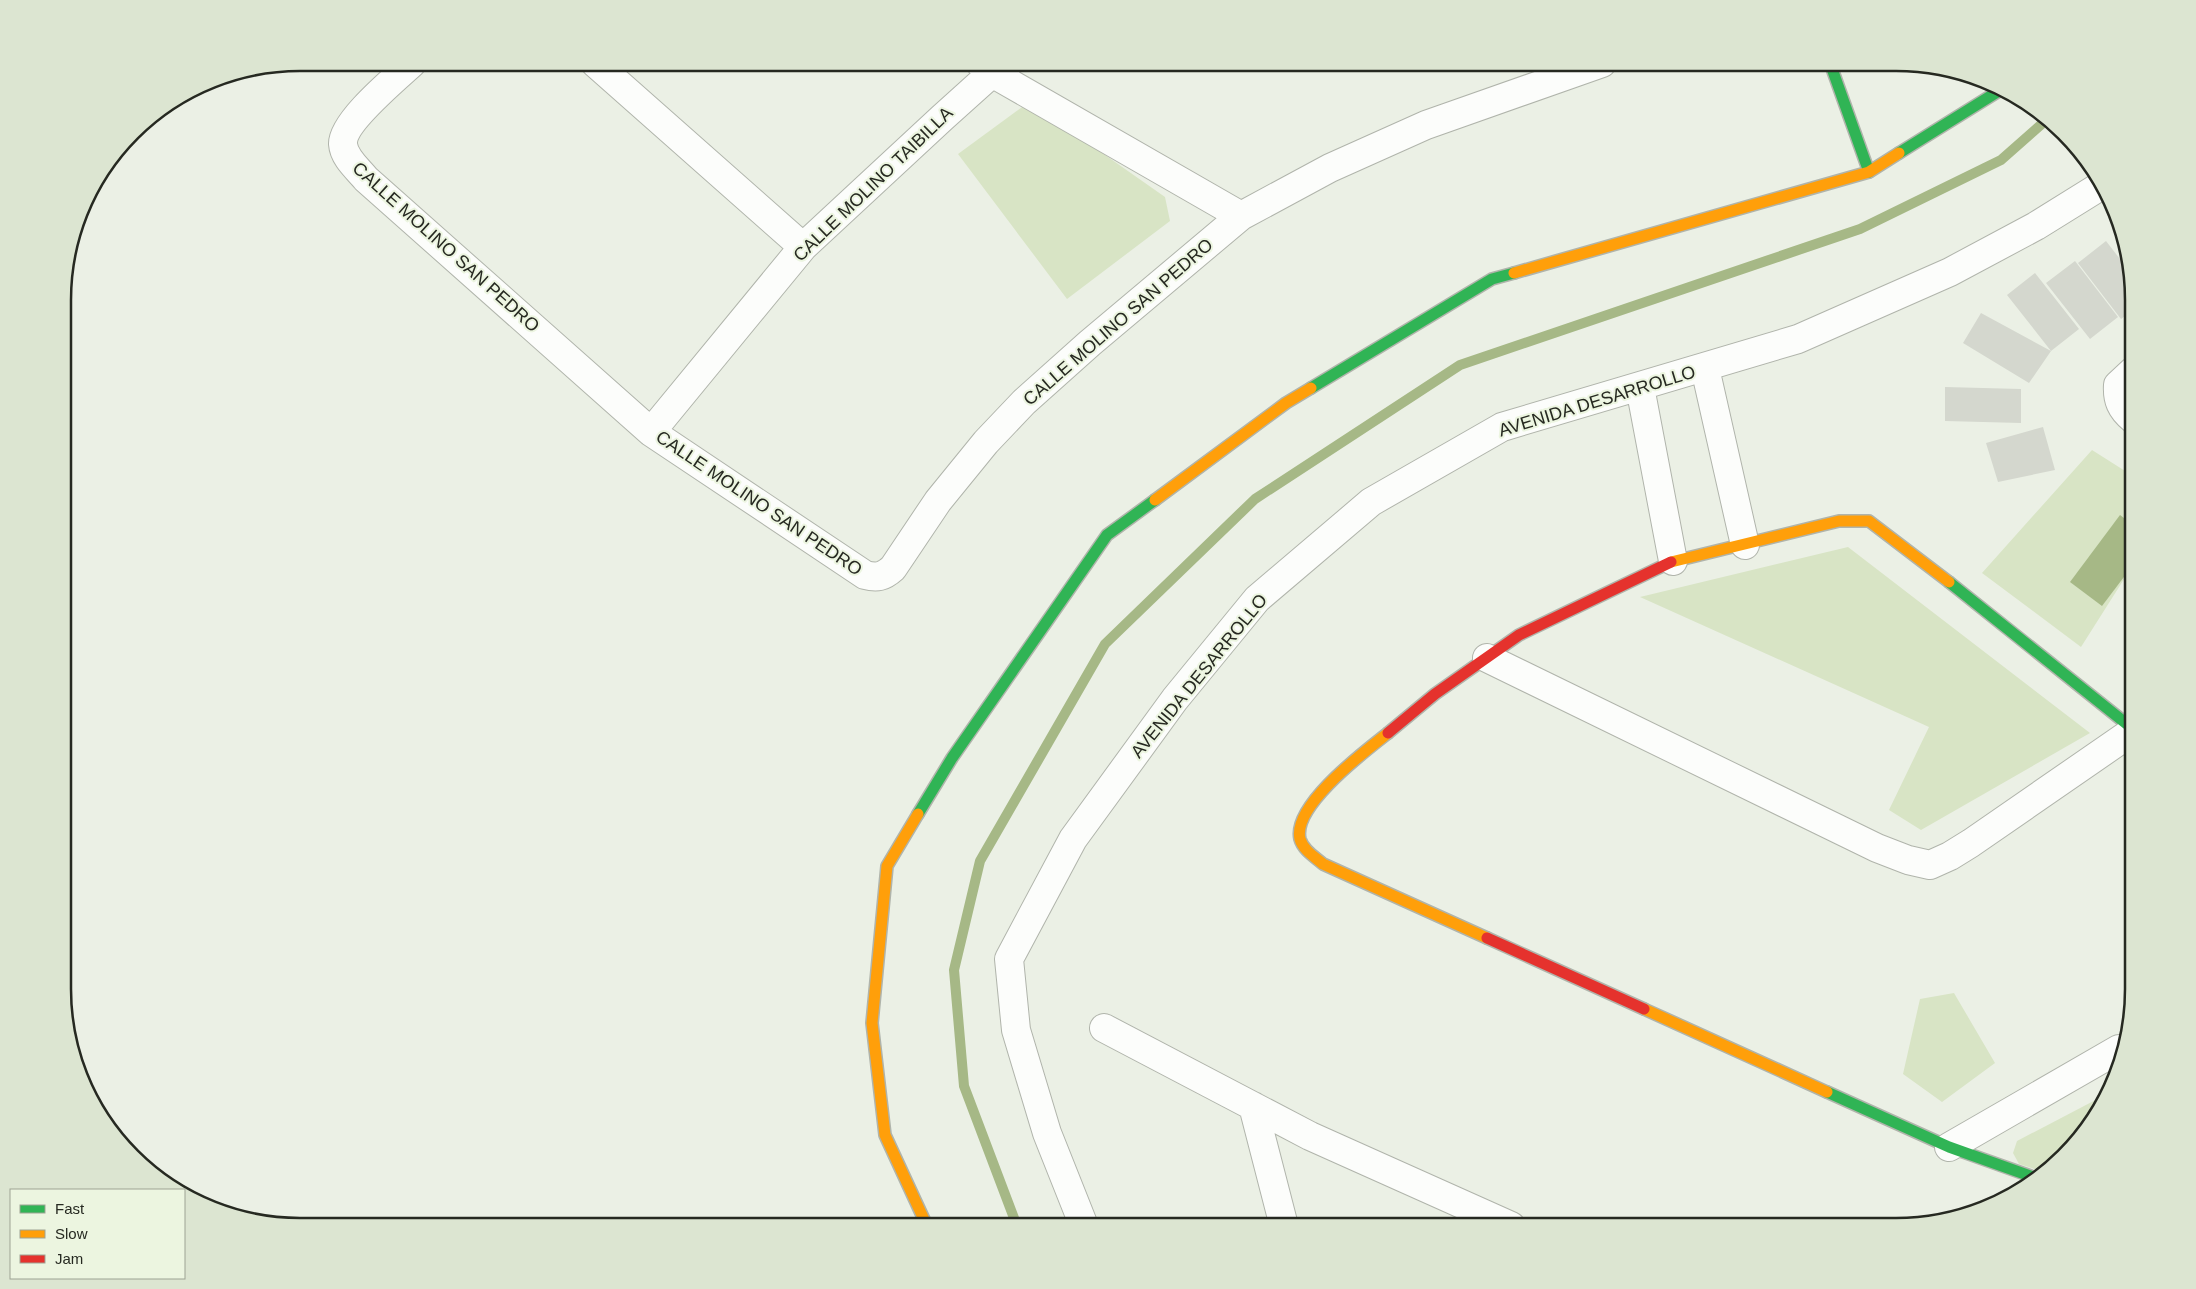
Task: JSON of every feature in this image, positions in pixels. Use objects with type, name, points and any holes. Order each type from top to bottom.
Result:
[{"type":"street","name":"CALLE MOLINO SAN PEDRO","points":[[403,71],[354,120],[345,133],[343,143],[345,153],[366,179],[651,432],[865,575],[876,578],[886,574],[893,568],[938,501],[986,442],[1024,402],[1090,342],[1241,216],[1330,168],[1426,125],[1577,71]]},
{"type":"street","points":[[605,71],[803,247]]},
{"type":"street","name":"CALLE MOLINO TAIBILLA","points":[[651,432],[803,247],[988,71]]},
{"type":"street","points":[[1001,71],[1241,216]]},
{"type":"street","points":[[1833,71],[1869,172]]},
{"type":"street","points":[[923,1218],[885,1135],[872,1023],[887,866],[952,758],[1106,535],[1286,403],[1492,279],[1869,172],[1995,94]]},
{"type":"street","name":"AVENIDA DESARROLLO","points":[[1081,1218],[1047,1133],[1016,1030],[1009,959],[1072,839],[1175,700],[1257,599],[1371,502],[1502,428],[1798,339],[1950,272],[2036,226],[2096,189]]},
{"type":"street","points":[[1705,368],[1745,545]]},
{"type":"street","points":[[2125,378],[2118,385],[2117,396],[2125,411]]},
{"type":"street","points":[[1640,387],[1673,562]]},
{"type":"street","points":[[2028,1175],[1949,1147],[1323,864],[1306,851],[1300,840],[1299,826],[1308,807],[1353,762],[1427,700],[1519,635],[1673,562],[1839,522],[1869,521],[1882,529],[2125,724]]},
{"type":"street","points":[[1487,658],[1877,848],[1908,860],[1930,865],[1971,843],[2125,736]]},
{"type":"street","points":[[1104,1028],[1310,1136],[1493,1218]]},
{"type":"street","points":[[1949,1147],[2116,1052]]},
{"type":"street","points":[[1252,1106],[1282,1218]]},
{"type":"shaded area","points":[[1025,105],[1038,108],[1165,197],[1170,221],[1067,299],[958,154]]},
{"type":"shaded area","points":[[2092,450],[2125,471],[2125,578],[2081,647],[1982,573]]},
{"type":"shaded area","points":[[2120,515],[2125,519],[2125,576],[2102,606],[2070,582]]},
{"type":"shaded area","points":[[1848,547],[2090,733],[1921,830],[1889,810],[1929,727],[1640,597]]},
{"type":"shaded area","points":[[1954,993],[1995,1063],[1942,1102],[1903,1074],[1920,999]]},
{"type":"shaded area","points":[[2096,1100],[2068,1140],[2036,1169],[2019,1164],[2013,1153],[2017,1141]]},
{"type":"building","points":[[2106,241],[2121,260],[2125,316],[2121,319],[2078,263]]},
{"type":"building","points":[[2075,261],[2118,317],[2090,339],[2046,283]]},
{"type":"building","points":[[2035,273],[2079,329],[2051,351],[2007,295]]},
{"type":"building","points":[[1981,313],[2051,351],[2029,383],[1963,343]]},
{"type":"building","points":[[1945,387],[2021,389],[2021,423],[1945,421]]},
{"type":"building","points":[[2043,427],[2055,470],[1998,482],[1986,443]]},
{"type":"waterway","points":[[1014,1218],[964,1086],[954,970],[980,861],[1105,644],[1255,499],[1460,365],[1860,229],[2001,160],[2042,124]]},
{"type":"traffic: fast","points":[[1833,71],[1869,172]]},
{"type":"traffic: fast","points":[[1899,153],[1994,94]]},
{"type":"traffic: fast","points":[[1311,388],[1492,279],[1514,273]]},
{"type":"traffic: fast","points":[[918,814],[952,758],[1107,535],[1155,500]]},
{"type":"traffic: fast","points":[[1949,582],[2125,723]]},
{"type":"traffic: fast","points":[[1827,1092],[1949,1147],[2028,1175]]},
{"type":"traffic: slow","points":[[1514,273],[1869,172],[1899,153]]},
{"type":"traffic: slow","points":[[1155,500],[1286,403],[1311,388]]},
{"type":"traffic: slow","points":[[1671,562],[1839,521],[1869,521],[1949,582]]},
{"type":"traffic: slow","points":[[1388,733],[1348,766],[1318,796],[1307,811],[1300,826],[1300,839],[1304,847],[1323,864],[1487,938]]},
{"type":"traffic: slow","points":[[918,814],[887,866],[872,1023],[885,1135],[923,1218]]},
{"type":"traffic: slow","points":[[1644,1009],[1827,1092]]},
{"type":"traffic: jam","points":[[1388,733],[1435,694],[1519,635],[1671,562]]},
{"type":"traffic: jam","points":[[1487,938],[1644,1009]]}]
